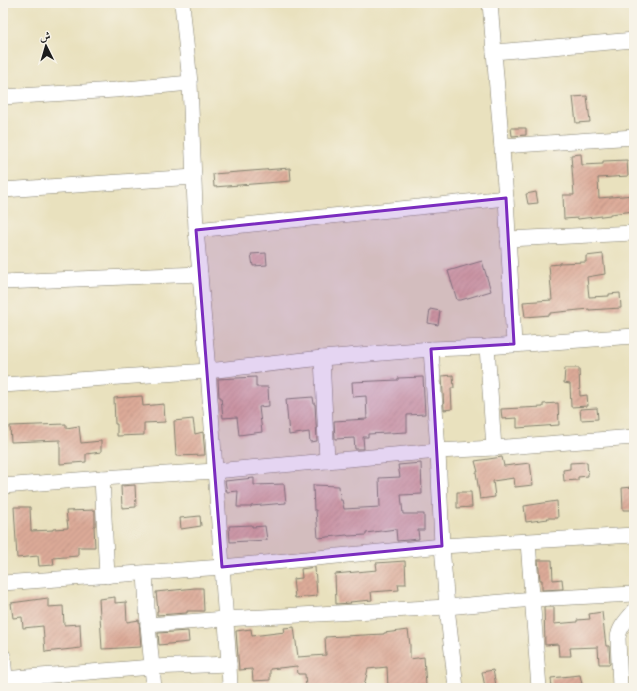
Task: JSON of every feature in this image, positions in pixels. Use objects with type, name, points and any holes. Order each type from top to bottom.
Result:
[{"type":"street","points":[[182,3],[190,83],[196,230],[208,371],[230,688]]},
{"type":"street","points":[[490,3],[506,198],[514,344]]},
{"type":"street","points":[[494,52],[634,40]]},
{"type":"street","points":[[3,97],[190,83]]},
{"type":"street","points":[[502,146],[634,137]]},
{"type":"street","points":[[3,190],[194,177]]},
{"type":"street","points":[[196,230],[506,198]]},
{"type":"street","points":[[508,239],[634,233]]},
{"type":"street","points":[[3,282],[200,274]]},
{"type":"street","points":[[3,385],[208,371],[322,358],[431,349],[487,347],[634,336]]},
{"type":"street","points":[[487,347],[494,448]]},
{"type":"street","points":[[431,349],[438,451],[442,546],[456,688]]},
{"type":"street","points":[[322,358],[327,461]]},
{"type":"street","points":[[3,486],[215,471],[438,451],[634,437]]},
{"type":"street","points":[[102,478],[107,576]]},
{"type":"street","points":[[3,583],[222,567],[442,546],[634,535]]},
{"type":"street","points":[[528,542],[539,688]]},
{"type":"street","points":[[145,573],[154,688]]},
{"type":"street","points":[[148,625],[225,619],[447,607],[532,598],[634,594]]},
{"type":"street","points":[[620,688],[618,633],[634,611]]},
{"type":"street","points":[[3,656],[4,682],[152,667],[229,664]]},
{"type":"highlighted area","points":[[506,198],[514,344],[431,349],[442,546],[222,567],[196,230]]},
{"type":"building","points":[[587,96],[590,122],[576,123],[573,97]]},
{"type":"building","points":[[511,128],[526,128],[526,135],[512,136]]},
{"type":"building","points":[[581,154],[582,165],[603,164],[603,161],[627,160],[628,176],[598,178],[599,198],[634,195],[634,211],[578,219],[564,219],[563,195],[574,195],[571,155]]},
{"type":"building","points":[[290,168],[291,181],[214,187],[213,174]]},
{"type":"building","points":[[536,192],[538,203],[528,204],[526,194]]},
{"type":"building","points":[[266,253],[267,265],[253,266],[251,254]]},
{"type":"building","points":[[603,254],[605,274],[587,277],[589,297],[609,296],[609,294],[620,293],[621,308],[589,309],[525,317],[523,302],[552,300],[549,265],[586,262],[586,256]]},
{"type":"building","points":[[482,261],[491,291],[457,300],[448,271]]},
{"type":"building","points":[[430,309],[440,311],[438,325],[428,323]]},
{"type":"building","points":[[565,368],[579,368],[580,396],[587,395],[588,406],[571,407],[570,384],[564,383]]},
{"type":"building","points":[[453,375],[454,388],[451,388],[452,409],[444,410],[442,376]]},
{"type":"building","points":[[256,377],[256,387],[268,387],[269,406],[259,407],[262,432],[239,435],[237,417],[223,418],[221,397],[219,397],[218,379]]},
{"type":"building","points":[[423,377],[425,414],[407,415],[407,432],[368,434],[368,437],[363,437],[364,449],[355,449],[354,438],[335,439],[334,421],[367,419],[366,396],[353,397],[352,382],[398,380],[398,378]]},
{"type":"building","points":[[142,396],[143,406],[164,404],[165,422],[144,423],[144,435],[117,436],[114,398]]},
{"type":"building","points":[[313,397],[315,404],[317,441],[310,442],[309,432],[289,435],[286,399]]},
{"type":"building","points":[[558,403],[559,425],[517,428],[517,418],[502,419],[501,409],[543,407],[543,404]]},
{"type":"building","points":[[597,408],[598,419],[581,420],[580,409]]},
{"type":"building","points":[[193,419],[195,434],[203,432],[205,455],[176,456],[174,421]]},
{"type":"building","points":[[66,424],[66,428],[79,426],[81,443],[101,441],[101,452],[86,454],[86,462],[60,464],[60,440],[11,442],[10,426]]},
{"type":"building","points":[[502,457],[504,466],[530,463],[533,485],[515,487],[514,478],[493,481],[495,497],[480,499],[476,472],[478,472],[475,461]]},
{"type":"building","points":[[587,462],[588,476],[578,477],[578,480],[564,481],[563,470],[570,469],[570,463]]},
{"type":"building","points":[[421,463],[422,494],[401,495],[403,514],[424,514],[424,530],[418,530],[419,539],[397,541],[396,529],[366,533],[366,535],[318,538],[316,510],[314,510],[313,485],[339,486],[340,500],[342,500],[344,509],[380,507],[379,478],[400,477],[398,465]]},
{"type":"building","points":[[254,478],[254,485],[284,484],[286,503],[237,507],[238,491],[227,492],[225,481]]},
{"type":"building","points":[[135,485],[136,507],[122,508],[121,486]]},
{"type":"building","points":[[633,487],[634,510],[623,510],[622,488]]},
{"type":"building","points":[[457,492],[471,492],[472,507],[457,508]]},
{"type":"building","points":[[557,501],[558,518],[547,518],[548,519],[526,522],[524,506]]},
{"type":"building","points":[[14,507],[30,507],[31,531],[68,528],[66,511],[95,510],[95,547],[78,547],[78,556],[53,558],[54,565],[39,566],[38,556],[17,558]]},
{"type":"building","points":[[200,516],[201,526],[181,529],[180,518]]},
{"type":"building","points":[[252,525],[252,527],[265,526],[267,540],[230,542],[229,526]]},
{"type":"building","points":[[538,560],[552,560],[553,580],[562,579],[563,589],[542,590],[542,580],[540,580]]},
{"type":"building","points":[[405,561],[406,584],[398,584],[399,590],[371,592],[372,600],[336,604],[335,574],[377,570],[376,563]]},
{"type":"building","points":[[315,567],[317,596],[295,598],[293,579],[302,578],[301,569]]},
{"type":"building","points":[[203,588],[204,611],[187,611],[187,613],[157,615],[156,592]]},
{"type":"building","points":[[115,597],[115,603],[126,602],[127,622],[139,620],[141,647],[102,649],[99,599]]},
{"type":"building","points":[[48,598],[48,607],[63,606],[64,625],[80,624],[81,648],[45,652],[43,626],[23,628],[22,617],[13,618],[11,603]]},
{"type":"building","points":[[544,607],[554,607],[554,624],[590,619],[589,614],[602,612],[606,646],[609,646],[610,664],[599,664],[598,647],[570,648],[571,656],[559,656],[558,644],[545,645]]},
{"type":"building","points":[[294,627],[298,657],[326,655],[325,637],[384,634],[408,630],[410,659],[424,657],[426,686],[388,688],[387,667],[368,669],[364,686],[321,688],[306,688],[305,674],[298,674],[297,666],[270,669],[270,680],[253,681],[252,669],[239,670],[236,631],[251,629],[252,636],[285,632],[284,628]]},
{"type":"building","points":[[188,631],[189,642],[159,645],[158,633]]},
{"type":"building","points":[[493,670],[496,685],[485,687],[482,672]]},
{"type":"building","points":[[580,675],[582,684],[552,688],[551,678]]}]
